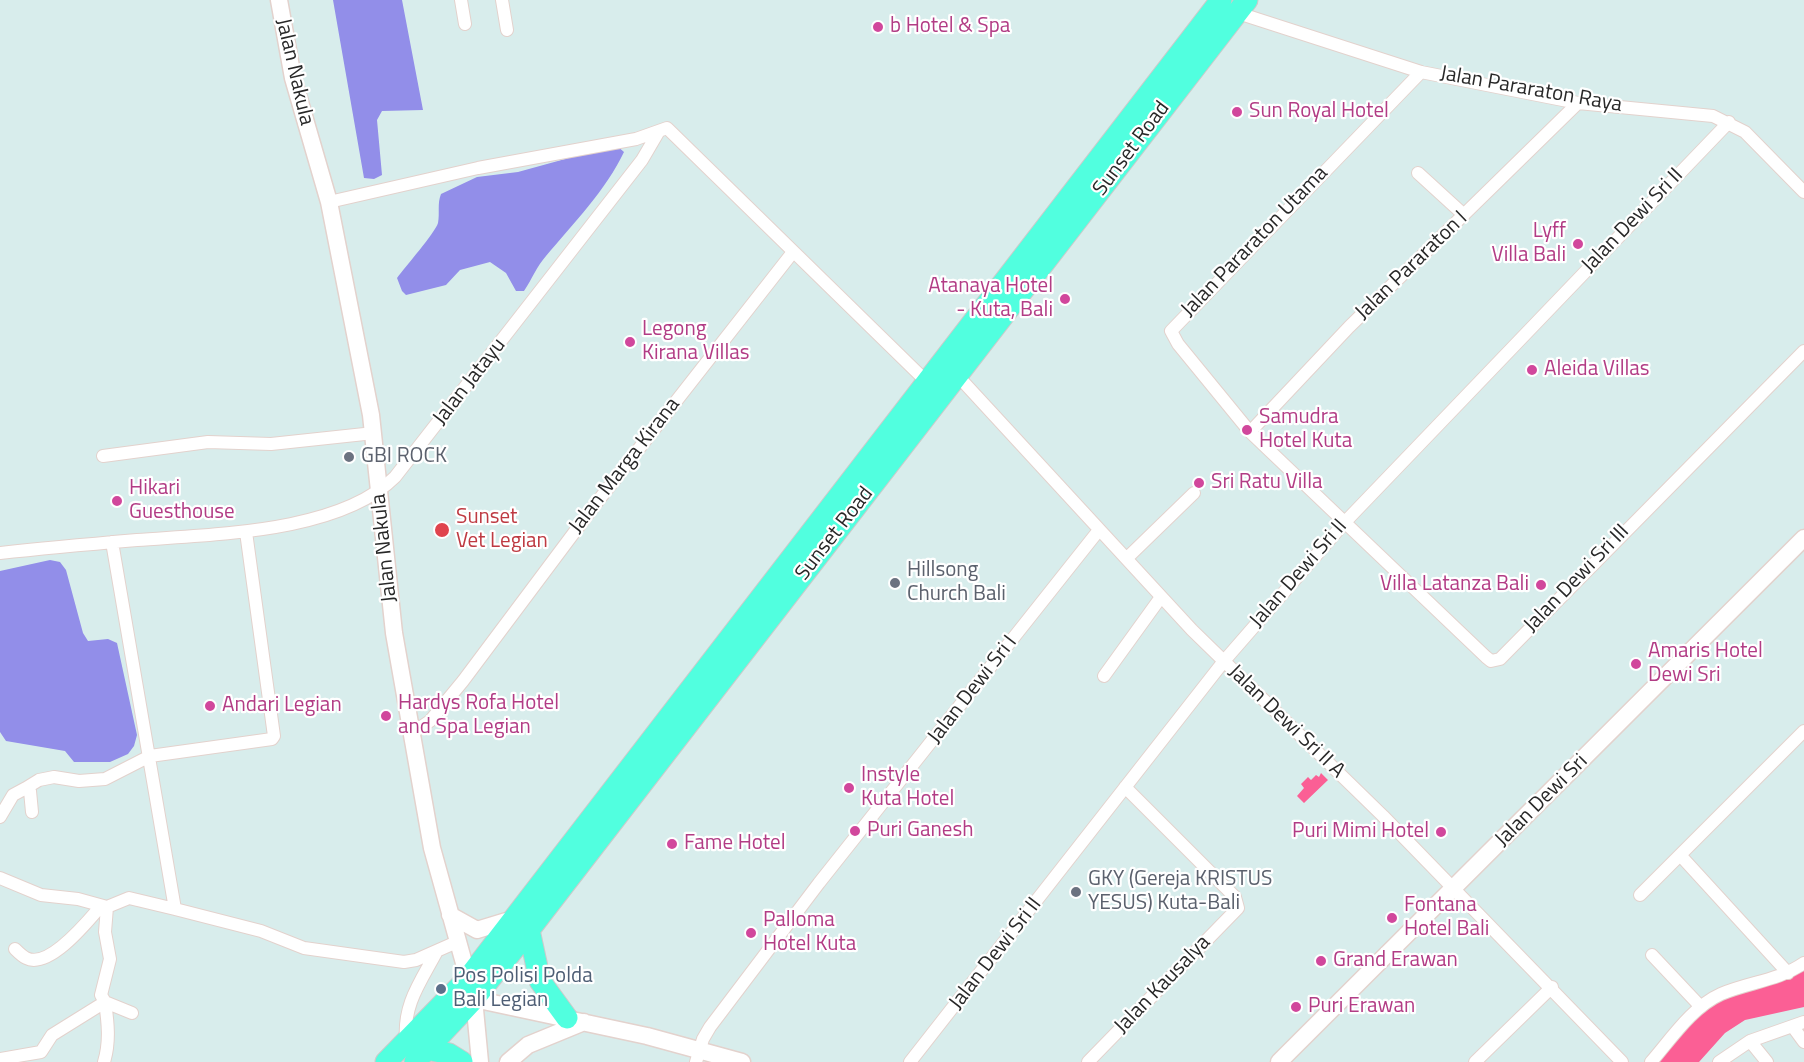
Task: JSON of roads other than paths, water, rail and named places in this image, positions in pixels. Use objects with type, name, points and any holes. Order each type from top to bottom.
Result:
[{"type":"highway","name":"Sunset Road","points":[[386,1062],[521,925],[957,375],[1235,4]]},
{"type":"highway","name":"Sunset Road","points":[[422,1056],[474,999],[521,925],[928,383],[1235,4]]},
{"type":"highway","points":[[521,925],[540,981],[576,1020]]},
{"type":"highway","points":[[422,1056],[449,1054],[462,1062]]},
{"type":"main road","name":"Jalan Nakula","points":[[279,0],[293,78],[329,202],[375,433],[388,586],[412,733],[432,848],[474,999],[480,1062]]},
{"type":"main road","name":"Jalan Dewi Sri","points":[[1279,1062],[1804,538]]},
{"type":"main road","points":[[450,915],[477,930],[521,925]]},
{"type":"main road","points":[[474,999],[576,1020],[697,1057],[742,1062]]},
{"type":"main road","points":[[508,1062],[528,1045],[576,1020]]},
{"type":"street","points":[[461,0],[465,24]]},
{"type":"street","points":[[502,0],[507,30]]},
{"type":"street","name":"Jalan Pararaton Raya","points":[[1235,4],[1421,72],[1578,102],[1696,114],[1728,122],[1745,132],[1804,192]]},
{"type":"street","name":"Jalan Pararaton Utama","points":[[1346,521],[1250,432],[1174,339],[1171,331],[1421,72]]},
{"type":"street","name":"Jalan Pararaton I","points":[[1250,432],[1349,327],[1578,102]]},
{"type":"street","name":"Jalan Dewi Sri II","points":[[910,1062],[1224,661],[1346,521],[1728,122]]},
{"type":"street","points":[[329,202],[478,168],[636,139],[667,128],[928,383]]},
{"type":"street","name":"Jalan Jatayu","points":[[0,553],[246,532],[294,524],[357,504],[380,492],[395,477],[635,169],[659,131]]},
{"type":"street","points":[[1418,173],[1464,215]]},
{"type":"street","name":"Jalan Marga Kirana","points":[[412,733],[430,721],[463,681],[573,532],[793,252]]},
{"type":"street","name":"Jalan Dewi Sri III","points":[[1346,521],[1486,657],[1496,661],[1804,351]]},
{"type":"street","name":"Jalan Dewi Sri II A","points":[[957,375],[1161,597],[1454,888],[1622,1062]]},
{"type":"street","points":[[103,456],[208,442],[271,444],[375,433]]},
{"type":"street","points":[[1127,558],[1194,493]]},
{"type":"street","name":"Jalan Dewi Sri I","points":[[697,1057],[710,1027],[819,883],[1100,530]]},
{"type":"street","points":[[0,817],[13,795],[39,780],[54,777],[79,781],[105,779],[150,756],[268,740],[274,736],[246,532]]},
{"type":"street","points":[[112,542],[175,909]]},
{"type":"street","points":[[1104,676],[1161,597]]},
{"type":"street","points":[[1640,895],[1804,730]]},
{"type":"street","name":"Jalan Kausalya","points":[[1088,1062],[1238,908],[1235,897],[1125,787]]},
{"type":"street","points":[[26,788],[30,791],[32,812]]},
{"type":"street","points":[[1680,855],[1788,973]]},
{"type":"street","points":[[0,878],[41,895],[78,899],[104,906]]},
{"type":"street","points":[[0,886],[14,883]]},
{"type":"street","points":[[15,949],[26,959],[38,960],[48,957],[104,906],[129,898],[261,931],[293,946],[404,963],[459,941]]},
{"type":"street","points":[[104,906],[105,932],[110,959],[101,989],[108,1024],[108,1051],[104,1062]]},
{"type":"street","points":[[406,1041],[407,1009],[436,951]]},
{"type":"street","points":[[1652,955],[1701,1007]]},
{"type":"street","points":[[1651,1062],[1701,1007],[1719,995],[1788,973],[1804,963]]},
{"type":"street","points":[[1475,1062],[1552,987]]},
{"type":"street","points":[[105,1002],[132,1013]]},
{"type":"street","points":[[0,1059],[41,1052],[52,1035],[105,1002]]},
{"type":"street","points":[[1719,1062],[1750,1041],[1799,1024],[1804,1042]]},
{"type":"street","points":[[1750,1041],[1767,1062]]},
{"type":"place","name":"b Hotel & Spa","points":[[878,27]]},
{"type":"place","name":"Sun Royal Hotel","points":[[1237,112]]},
{"type":"place","name":"Lyff Villa Bali","points":[[1578,244]]},
{"type":"place","name":"Atanaya Hotel - Kuta, Bali","points":[[1065,299]]},
{"type":"place","name":"Legong Kirana Villas","points":[[630,342]]},
{"type":"place","name":"Aleida Villas","points":[[1532,370]]},
{"type":"place","name":"Samudra Hotel Kuta","points":[[1247,430]]},
{"type":"place","name":"GBI ROCK","points":[[349,457]]},
{"type":"place","name":"Sri Ratu Villa","points":[[1199,483]]},
{"type":"place","name":"Hikari Guesthouse","points":[[117,501]]},
{"type":"place","name":"Sunset Vet Legian","points":[[442,530]]},
{"type":"place","name":"Hillsong Church Bali","points":[[895,583]]},
{"type":"place","name":"Villa Latanza Bali","points":[[1541,585]]},
{"type":"place","name":"Amaris Hotel Dewi Sri","points":[[1636,664]]},
{"type":"place","name":"Andari Legian","points":[[210,706]]},
{"type":"place","name":"Hardys Rofa Hotel and Spa Legian","points":[[386,716]]},
{"type":"place","name":"Instyle Kuta Hotel","points":[[849,788]]},
{"type":"place","name":"Puri Ganesh","points":[[855,831]]},
{"type":"place","name":"Puri Mimi Hotel","points":[[1441,832]]},
{"type":"place","name":"Fame Hotel","points":[[672,844]]},
{"type":"place","name":"GKY (Gereja KRISTUS YESUS) Kuta-Bali","points":[[1076,892]]},
{"type":"place","name":"Fontana Hotel Bali","points":[[1392,918]]},
{"type":"place","name":"Palloma Hotel Kuta","points":[[751,933]]},
{"type":"place","name":"Grand Erawan","points":[[1321,961]]},
{"type":"place","name":"Pos Polisi Polda Bali Legian","points":[[441,989]]},
{"type":"place","name":"Puri Erawan","points":[[1296,1007]]}]
